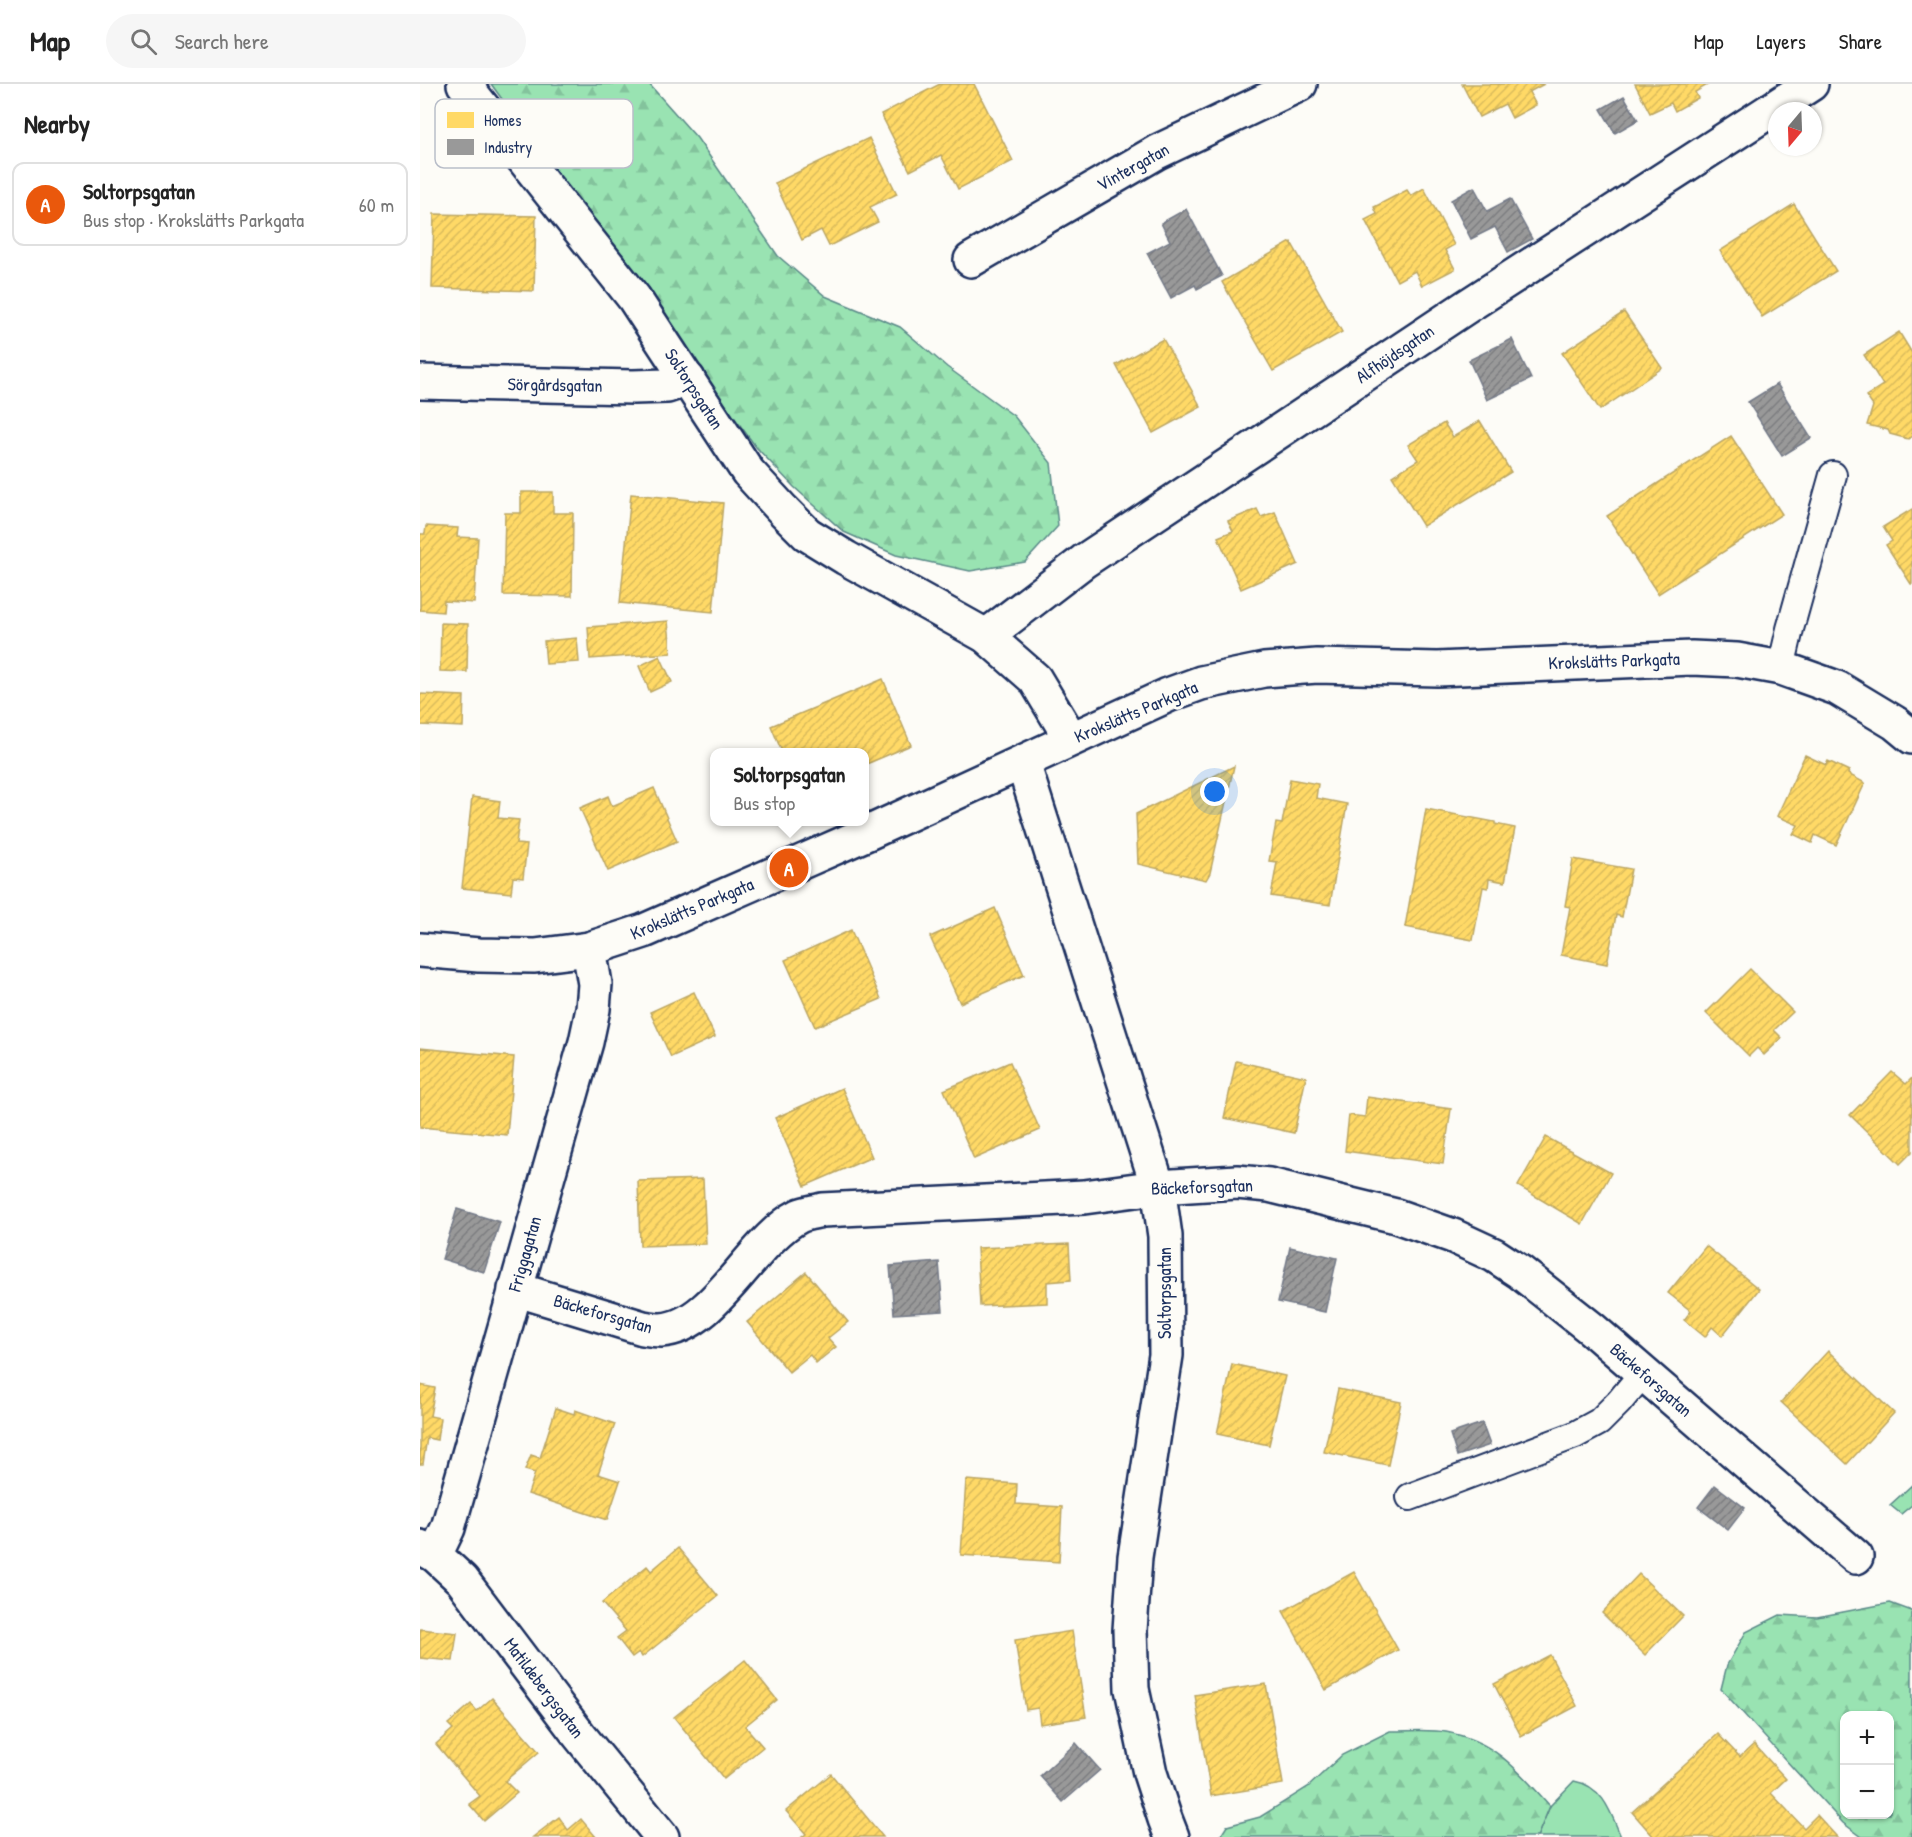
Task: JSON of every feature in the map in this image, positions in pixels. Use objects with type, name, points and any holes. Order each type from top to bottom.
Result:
[{"type":"street","name":"Soltorpsgatan","points":[[464,84],[476,99]]},
{"type":"street","name":"Vintergatan","points":[[970,260],[1157,152],[1300,84]]},
{"type":"street","name":"Alfhöjdsgatan","points":[[986,636],[1084,561],[1466,307],[1811,84]]},
{"type":"street","name":"Soltorpsgatan","points":[[531,168],[634,298],[748,472],[807,534],[986,636],[1035,679],[1071,739]]},
{"type":"street","name":"Sörgårdsgatan","points":[[420,382],[633,387],[667,386],[688,379]]},
{"type":"street","name":"Krokslätts Parkgata","points":[[420,950],[479,955],[535,956],[589,949],[644,931],[1023,763],[1143,706],[1201,683],[1264,670],[1317,666],[1437,669],[1692,658],[1737,660],[1781,668],[1837,688],[1895,723],[1912,737]]},
{"type":"street","name":"Soltorpsgatan","points":[[1023,763],[1158,1187],[1165,1236],[1166,1355],[1135,1557],[1130,1630],[1132,1689],[1150,1773],[1172,1837]]},
{"type":"street","name":"Friggagatan","points":[[428,1551],[448,1528],[588,1031],[595,984],[589,949]]},
{"type":"street","name":"Bäckeforsgatan","points":[[515,1288],[643,1328],[662,1330],[683,1325],[700,1314],[778,1232],[800,1216],[822,1210],[1084,1197],[1158,1187],[1237,1182],[1269,1185],[1396,1216],[1453,1236],[1494,1255],[1521,1272],[1592,1329],[1856,1557]]},
{"type":"street","name":"Matildebergsgatan","points":[[428,1551],[462,1580],[586,1744],[662,1837]]},
{"type":"lane","points":[[1781,668],[1833,475]]},
{"type":"lane","points":[[1410,1497],[1575,1435],[1599,1422],[1643,1373]]},
{"type":"green space","points":[[491,84],[649,84],[697,138],[778,256],[825,296],[900,327],[947,367],[1014,416],[1051,463],[1058,526],[1025,562],[970,571],[896,555],[844,532],[794,487],[756,447],[552,168],[633,168],[633,99],[502,99]]},
{"type":"green space","points":[[1912,1485],[1912,1505],[1901,1514],[1890,1505]]},
{"type":"green space","points":[[1890,1603],[1912,1611],[1912,1837],[1862,1837],[1843,1823],[1721,1689],[1727,1665],[1746,1632],[1780,1615],[1817,1617]]},
{"type":"green space","points":[[1390,1731],[1446,1732],[1463,1736],[1492,1750],[1516,1769],[1550,1806],[1537,1837],[1220,1837],[1227,1826],[1260,1817],[1308,1787],[1342,1755]]},
{"type":"green space","points":[[1574,1781],[1592,1788],[1605,1802],[1621,1837],[1537,1837],[1550,1806]]},
{"type":"building: Homes","points":[[940,84],[974,84],[1013,161],[958,189],[941,155],[910,171],[881,114]]},
{"type":"building: Homes","points":[[1462,84],[1544,84],[1529,92],[1536,105],[1512,118],[1505,104],[1479,117]]},
{"type":"building: Homes","points":[[1635,84],[1709,84],[1695,92],[1698,98],[1675,111],[1671,103],[1650,113]]},
{"type":"building: Homes","points":[[869,138],[897,194],[870,207],[878,222],[829,246],[821,230],[802,240],[775,183]]},
{"type":"building: Homes","points":[[1424,188],[1454,245],[1445,250],[1455,269],[1422,286],[1415,271],[1397,281],[1365,220],[1377,214],[1374,207],[1407,190],[1411,196]]},
{"type":"building: Homes","points":[[1794,204],[1836,271],[1762,317],[1720,251]]},
{"type":"building: Homes","points":[[434,214],[536,216],[534,291],[432,288]]},
{"type":"building: Homes","points":[[1291,242],[1342,332],[1273,371],[1222,282]]},
{"type":"building: Homes","points":[[1624,312],[1662,368],[1600,410],[1562,353]]},
{"type":"building: Homes","points":[[1899,332],[1912,353],[1912,436],[1908,439],[1890,434],[1888,430],[1867,425],[1873,406],[1866,396],[1883,385],[1864,355]]},
{"type":"building: Homes","points":[[1163,339],[1201,407],[1153,433],[1116,365]]},
{"type":"building: Homes","points":[[1480,421],[1511,472],[1423,526],[1392,476],[1418,460],[1408,445],[1444,423],[1453,437]]},
{"type":"building: Homes","points":[[1731,436],[1782,514],[1658,594],[1607,516]]},
{"type":"building: Homes","points":[[521,492],[553,492],[553,513],[573,513],[572,596],[503,595],[505,513],[521,513]]},
{"type":"building: Homes","points":[[631,494],[723,503],[713,612],[620,603]]},
{"type":"building: Homes","points":[[1257,509],[1261,517],[1275,512],[1298,564],[1241,589],[1218,537],[1233,531],[1228,521]]},
{"type":"building: Homes","points":[[1912,509],[1911,584],[1886,545],[1892,541],[1883,527]]},
{"type":"building: Homes","points":[[426,526],[458,528],[457,537],[478,538],[474,603],[444,601],[443,612],[420,610],[420,534],[425,534]]},
{"type":"building: Homes","points":[[668,621],[671,653],[590,659],[588,627]]},
{"type":"building: Homes","points":[[441,623],[468,624],[467,672],[440,671]]},
{"type":"building: Homes","points":[[577,638],[579,662],[546,664],[544,641]]},
{"type":"building: Homes","points":[[660,656],[672,682],[650,692],[639,666]]},
{"type":"building: Homes","points":[[883,679],[911,745],[869,763],[869,748],[780,748],[771,726]]},
{"type":"building: Homes","points":[[420,694],[464,696],[463,727],[420,725]]},
{"type":"building: Homes","points":[[1805,755],[1826,765],[1828,761],[1849,771],[1848,774],[1865,783],[1836,845],[1815,835],[1812,843],[1793,834],[1798,825],[1777,816]]},
{"type":"building: Homes","points":[[1234,766],[1210,873],[1206,880],[1138,864],[1136,814]]},
{"type":"building: Homes","points":[[1290,779],[1318,784],[1316,798],[1347,804],[1330,905],[1271,896],[1277,862],[1269,861],[1276,823],[1282,824]]},
{"type":"building: Homes","points":[[654,788],[677,841],[608,871],[580,808],[608,796],[612,806]]},
{"type":"building: Homes","points":[[472,797],[500,801],[498,818],[519,820],[516,844],[527,845],[523,878],[513,877],[511,893],[462,888]]},
{"type":"building: Homes","points":[[1426,809],[1515,828],[1505,882],[1489,879],[1488,888],[1483,887],[1473,940],[1405,927]]},
{"type":"building: Homes","points":[[1573,859],[1631,869],[1622,917],[1616,915],[1607,964],[1561,955],[1570,907],[1565,906]]},
{"type":"building: Homes","points":[[995,908],[1024,975],[960,1003],[930,937]]},
{"type":"building: Homes","points":[[851,930],[881,999],[815,1027],[785,960]]},
{"type":"building: Homes","points":[[1750,969],[1793,1012],[1774,1030],[1782,1038],[1764,1055],[1757,1048],[1749,1056],[1706,1013]]},
{"type":"building: Homes","points":[[694,992],[715,1037],[671,1057],[650,1012]]},
{"type":"building: Homes","points":[[420,1048],[514,1057],[507,1135],[420,1127]]},
{"type":"building: Homes","points":[[1236,1061],[1306,1077],[1294,1133],[1224,1118]]},
{"type":"building: Homes","points":[[1010,1062],[1040,1130],[974,1159],[944,1090]]},
{"type":"building: Homes","points":[[1892,1072],[1906,1084],[1912,1078],[1912,1152],[1900,1164],[1850,1115]]},
{"type":"building: Homes","points":[[842,1088],[872,1157],[805,1186],[775,1118]]},
{"type":"building: Homes","points":[[1367,1097],[1451,1109],[1443,1164],[1345,1151],[1349,1115],[1365,1117]]},
{"type":"building: Homes","points":[[1546,1137],[1611,1173],[1582,1224],[1518,1186]]},
{"type":"building: Homes","points":[[703,1179],[706,1244],[640,1246],[638,1181]]},
{"type":"building: Homes","points":[[1069,1244],[1071,1280],[1047,1282],[1047,1303],[980,1306],[977,1248]]},
{"type":"building: Homes","points":[[1706,1246],[1759,1289],[1722,1336],[1712,1327],[1705,1337],[1684,1320],[1691,1311],[1668,1293]]},
{"type":"building: Homes","points":[[806,1272],[848,1322],[828,1338],[836,1347],[816,1363],[810,1355],[789,1372],[747,1322]]},
{"type":"building: Homes","points":[[1828,1351],[1894,1413],[1847,1464],[1781,1402]]},
{"type":"building: Homes","points":[[1232,1364],[1285,1376],[1269,1445],[1217,1434]]},
{"type":"building: Homes","points":[[420,1385],[435,1388],[430,1416],[440,1418],[437,1440],[427,1438],[423,1464],[420,1464]]},
{"type":"building: Homes","points":[[1338,1389],[1401,1402],[1388,1465],[1324,1452]]},
{"type":"building: Homes","points":[[556,1408],[574,1414],[575,1410],[615,1424],[598,1474],[620,1481],[607,1520],[528,1494],[535,1473],[525,1470],[531,1455],[540,1458]]},
{"type":"building: Homes","points":[[966,1480],[1017,1484],[1016,1504],[1062,1507],[1059,1562],[961,1555]]},
{"type":"building: Homes","points":[[678,1548],[718,1596],[642,1657],[639,1652],[632,1657],[617,1638],[626,1631],[602,1603],[647,1566],[651,1571]]},
{"type":"building: Homes","points":[[1354,1572],[1398,1650],[1326,1690],[1283,1611]]},
{"type":"building: Homes","points":[[1639,1574],[1683,1616],[1645,1655],[1602,1613]]},
{"type":"building: Homes","points":[[420,1629],[457,1633],[453,1661],[420,1658]]},
{"type":"building: Homes","points":[[1072,1631],[1086,1717],[1040,1724],[1038,1708],[1026,1710],[1015,1640]]},
{"type":"building: Homes","points":[[1550,1655],[1577,1706],[1521,1736],[1494,1684]]},
{"type":"building: Homes","points":[[745,1660],[777,1700],[745,1726],[763,1747],[724,1779],[674,1717]]},
{"type":"building: Homes","points":[[1266,1684],[1283,1784],[1211,1796],[1195,1695]]},
{"type":"building: Homes","points":[[492,1698],[539,1752],[505,1781],[517,1793],[484,1821],[469,1804],[480,1796],[436,1744],[453,1729],[448,1724],[471,1704],[477,1711]]},
{"type":"building: Homes","points":[[1718,1734],[1740,1757],[1754,1744],[1786,1779],[1771,1793],[1804,1828],[1817,1815],[1837,1837],[1652,1837],[1632,1812]]},
{"type":"building: Homes","points":[[831,1774],[883,1837],[802,1837],[806,1834],[786,1811]]},
{"type":"building: Homes","points":[[559,1817],[568,1830],[581,1819],[596,1837],[533,1837]]},
{"type":"building: Industry","points":[[1624,96],[1638,120],[1615,133],[1601,109]]},
{"type":"building: Industry","points":[[1474,187],[1487,211],[1510,199],[1532,239],[1508,252],[1495,227],[1471,239],[1451,200]]},
{"type":"building: Industry","points":[[1186,209],[1222,276],[1197,289],[1195,285],[1171,298],[1147,253],[1170,241],[1161,223]]},
{"type":"building: Industry","points":[[1512,339],[1531,379],[1487,400],[1469,360]]},
{"type":"building: Industry","points":[[1777,384],[1811,438],[1782,456],[1748,402]]},
{"type":"building: Industry","points":[[457,1209],[500,1222],[484,1272],[442,1259]]},
{"type":"building: Industry","points":[[1290,1247],[1337,1258],[1325,1312],[1278,1302]]},
{"type":"building: Industry","points":[[939,1262],[943,1311],[894,1314],[890,1266]]},
{"type":"building: Industry","points":[[1482,1423],[1490,1445],[1457,1456],[1450,1434]]},
{"type":"building: Industry","points":[[1715,1485],[1745,1508],[1728,1530],[1698,1507]]},
{"type":"building: Industry","points":[[1076,1743],[1100,1770],[1063,1802],[1040,1776]]},
{"type":"place","name":"Soltorpsgatan","points":[[789,868]]}]
